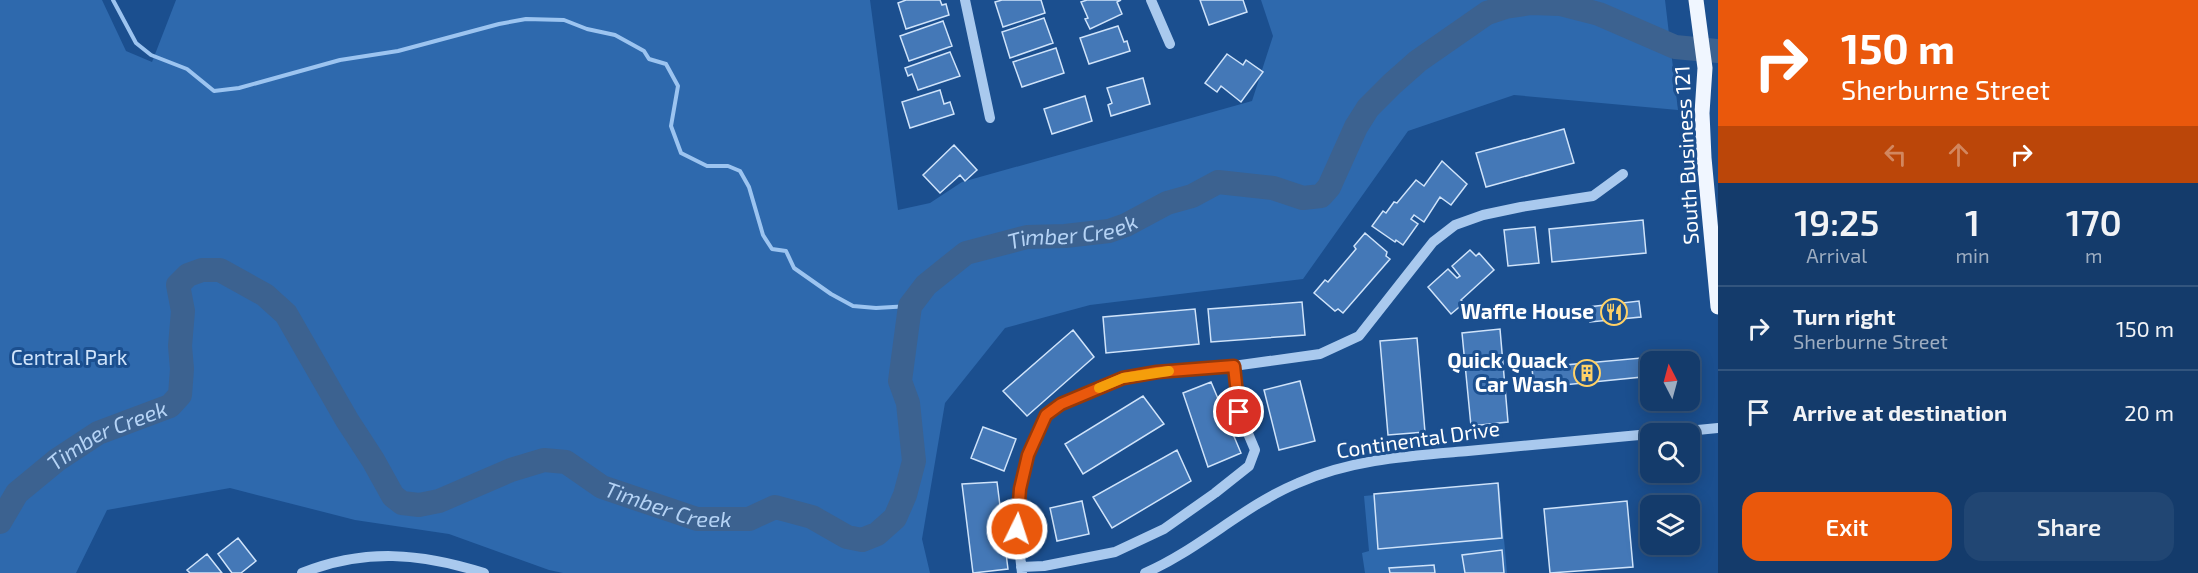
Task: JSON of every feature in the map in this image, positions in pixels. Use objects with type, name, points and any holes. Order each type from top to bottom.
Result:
[{"type":"main road","name":"South Business 121","points":[[1696,0],[1705,68],[1702,113],[1704,158],[1718,307]]},
{"type":"street","points":[[965,0],[990,118]]},
{"type":"street","points":[[1151,0],[1170,44]]},
{"type":"street","points":[[1234,366],[1239,412],[1255,450],[1249,466],[1164,529],[1114,552],[1022,570],[1017,529],[1020,489],[1028,455],[1046,415],[1061,404],[1123,378],[1157,372],[1234,366],[1320,354],[1359,336],[1433,242],[1455,225],[1483,215],[1521,207],[1593,196],[1623,174]]},
{"type":"street","points":[[1700,430],[1718,428]]},
{"type":"street","name":"Continental Drive","points":[[1145,573],[1188,551],[1272,494],[1345,466],[1390,458],[1640,435]]},
{"type":"street","points":[[302,573],[350,559],[398,555],[445,562],[484,573]]},
{"type":"green space","name":"Central Park","points":[[0,0],[102,0],[126,51],[152,62],[176,0],[870,0],[898,210],[930,203],[962,182],[1252,101],[1273,36],[1261,0],[1665,0],[1678,110],[1514,95],[1408,131],[1303,279],[1090,305],[1005,328],[945,403],[922,539],[930,573],[563,573],[449,534],[355,520],[230,488],[107,510],[76,573],[0,573]]},
{"type":"green space","points":[[1499,483],[1507,573],[1365,573],[1362,553],[1369,551],[1364,496]]},
{"type":"building","points":[[906,0],[940,0],[942,5],[946,4],[949,15],[906,29],[898,3]]},
{"type":"building","points":[[1041,0],[1045,13],[1003,27],[995,2]]},
{"type":"building","points":[[1121,0],[1117,2],[1122,14],[1090,29],[1081,2]]},
{"type":"building","points":[[1200,0],[1243,0],[1247,12],[1209,25]]},
{"type":"building","points":[[1044,18],[1053,43],[1010,58],[1002,32]]},
{"type":"building","points":[[943,21],[952,46],[909,61],[900,36]]},
{"type":"building","points":[[1118,26],[1130,51],[1089,64],[1080,38]]},
{"type":"building","points":[[1056,48],[1064,73],[1022,87],[1013,62]]},
{"type":"building","points":[[950,52],[960,76],[918,90],[912,74],[908,76],[905,68]]},
{"type":"building","points":[[1227,54],[1243,65],[1246,60],[1263,72],[1241,102],[1221,86],[1217,92],[1205,83]]},
{"type":"building","points":[[1143,78],[1150,104],[1111,116],[1108,105],[1112,103],[1107,88]]},
{"type":"building","points":[[940,90],[944,104],[950,102],[954,114],[910,128],[902,102]]},
{"type":"building","points":[[1085,96],[1092,121],[1052,134],[1044,109]]},
{"type":"building","points":[[1564,129],[1574,163],[1486,187],[1476,153]]},
{"type":"building","points":[[954,145],[977,170],[965,181],[960,175],[940,193],[923,175]]},
{"type":"building","points":[[1442,161],[1467,184],[1451,205],[1440,197],[1424,222],[1414,215],[1411,219],[1418,224],[1403,245],[1372,226],[1383,211],[1386,213],[1394,202],[1397,203],[1416,180],[1424,186]]},
{"type":"building","points":[[1643,220],[1646,253],[1552,262],[1549,229]]},
{"type":"building","points":[[1535,227],[1539,263],[1508,266],[1504,230]]},
{"type":"building","points":[[1365,233],[1387,252],[1386,256],[1390,259],[1343,313],[1338,309],[1335,311],[1314,293],[1325,280],[1328,282],[1356,249],[1354,246]]},
{"type":"building","points":[[1470,250],[1476,256],[1479,253],[1494,270],[1461,300],[1464,303],[1451,314],[1428,287],[1448,269],[1457,278],[1460,276],[1452,266]]},
{"type":"building","name":"Waffle House","points":[[1639,301],[1641,317],[1590,322],[1588,307]]},
{"type":"building","points":[[1302,302],[1305,335],[1211,342],[1208,309]]},
{"type":"building","points":[[1195,309],[1199,344],[1106,353],[1103,317]]},
{"type":"building","points":[[1500,329],[1508,422],[1471,426],[1462,333]]},
{"type":"building","points":[[1073,330],[1094,357],[1027,416],[1003,391]]},
{"type":"building","points":[[1417,338],[1425,432],[1388,435],[1380,341]]},
{"type":"building","name":"Quick Quack Car Wash","points":[[1640,358],[1640,377],[1534,388],[1532,368]]},
{"type":"building","points":[[1300,381],[1315,441],[1279,450],[1264,390]]},
{"type":"building","points":[[1211,382],[1241,453],[1208,467],[1183,393]]},
{"type":"building","points":[[1143,396],[1164,424],[1083,474],[1065,444]]},
{"type":"building","points":[[983,427],[1016,439],[1004,471],[971,458]]},
{"type":"building","points":[[1177,450],[1191,481],[1112,528],[1093,497]]},
{"type":"building","points":[[997,482],[1008,569],[973,573],[962,484]]},
{"type":"building","points":[[1498,483],[1502,538],[1378,549],[1374,494]]},
{"type":"building","points":[[1082,501],[1089,534],[1057,541],[1050,508]]},
{"type":"building","points":[[1627,501],[1633,567],[1550,573],[1544,509]]},
{"type":"building","points":[[238,538],[256,561],[241,573],[232,573],[218,554]]},
{"type":"building","points":[[1502,550],[1504,573],[1465,573],[1462,555]]},
{"type":"building","points":[[207,554],[222,573],[190,573],[187,570]]},
{"type":"building","points":[[1434,565],[1435,573],[1390,573],[1389,568]]},
{"type":"waterway","points":[[113,0],[136,43],[151,55],[187,69],[214,91],[239,88],[340,60],[398,51],[526,19],[564,20],[587,29],[615,35],[644,51],[649,59],[666,64],[678,86],[671,126],[681,153],[707,166],[728,166],[740,171],[749,187],[763,235],[772,249],[786,251],[794,268],[831,294],[853,306],[876,308],[910,306]]},
{"type":"waterway","name":"Timber Creek","points":[[0,522],[17,493],[57,460],[98,433],[170,406],[180,395],[183,311],[178,285],[188,275],[202,270],[220,270],[265,295],[286,314],[393,496],[402,503],[419,505],[439,501],[511,470],[544,460],[566,462],[602,487],[697,519],[749,519],[775,507],[812,517],[847,537],[862,540],[877,534],[895,518],[905,495],[914,461],[908,403],[900,381],[910,306],[926,285],[966,253],[1027,237],[1109,231],[1126,225],[1167,203],[1192,196],[1218,182],[1273,188],[1303,198],[1321,196],[1329,187],[1356,127],[1368,108],[1418,61],[1487,13],[1505,7],[1531,3],[1560,4],[1599,14],[1675,47],[1718,51]]},
{"type":"slow traffic","points":[[1099,388],[1123,378],[1169,371]]},
{"type":"place","name":"Waffle House","points":[[1614,312]]},
{"type":"place","name":"Quick Quack Car Wash","points":[[1587,373]]},
{"type":"route","points":[[1017,529],[1020,489],[1028,455],[1046,415],[1061,404],[1123,378],[1157,372],[1234,366],[1239,412]]}]
